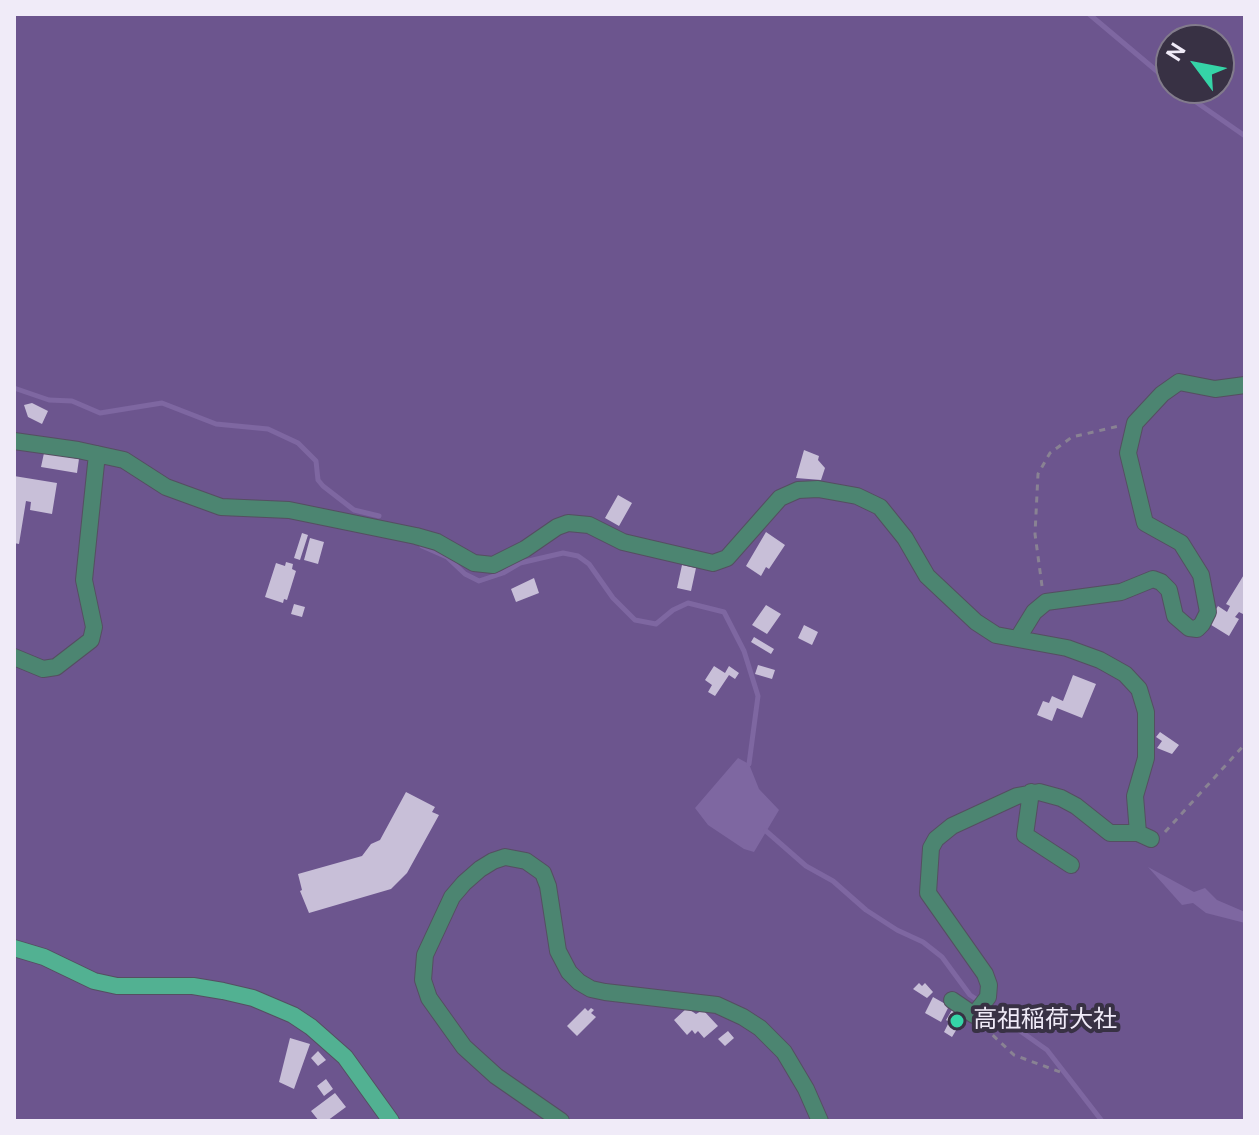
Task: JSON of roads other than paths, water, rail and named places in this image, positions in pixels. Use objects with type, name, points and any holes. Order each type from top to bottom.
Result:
[{"type":"street","points":[[1018,638],[1034,612],[1046,602],[1121,592],[1153,579],[1169,590],[1175,616],[1189,628],[1197,629],[1202,624],[1208,612],[1201,575],[1181,543],[1145,523],[1128,453],[1135,423],[1162,394],[1179,382],[1215,389],[1245,385]]},
{"type":"street","points":[[14,441],[124,460],[166,487],[221,507],[289,510],[416,536],[437,542],[474,563],[493,565],[568,523],[589,525],[623,542],[713,563],[727,558],[780,498],[798,490],[818,489],[857,496],[880,507],[905,538],[927,576],[976,622],[996,635],[1067,648],[1100,660],[1125,674],[1139,689],[1146,712],[1146,758],[1135,796],[1144,836],[1110,833],[1061,798],[1031,792],[952,826],[936,839],[931,848],[928,893],[985,974],[989,985],[988,997],[974,1015],[952,1000]]},
{"type":"street","points":[[14,657],[43,669],[56,667],[91,640],[94,627],[84,580],[97,454]]},
{"type":"street","points":[[1031,792],[1025,835],[1071,865]]},
{"type":"street","points":[[561,1121],[496,1076],[464,1047],[429,998],[423,980],[425,955],[452,897],[480,869],[505,857],[526,861],[543,873],[548,886],[558,951],[569,972],[579,982],[605,992],[717,1005],[743,1017],[760,1028],[784,1052],[820,1121]]},
{"type":"street","points":[[14,948],[44,957],[94,981],[117,986],[193,986],[223,991],[253,998],[293,1015],[345,1057],[391,1121]]},
{"type":"waterway","points":[[1089,14],[1155,70]]},
{"type":"waterway","points":[[1199,104],[1245,136]]},
{"type":"waterway","points":[[14,388],[49,400],[72,401],[100,413],[162,403],[216,424],[268,429],[298,443],[316,461],[318,480],[323,486],[354,510],[379,516]]},
{"type":"waterway","points":[[422,546],[447,557],[465,574],[479,581],[520,563],[563,553],[578,556],[589,564],[613,598],[635,620],[656,624],[688,603],[724,612],[744,651],[758,696],[749,764]]},
{"type":"waterway","points":[[766,831],[806,866],[833,881],[866,910],[923,942],[942,957],[970,995],[982,1003]]},
{"type":"waterway","points":[[985,1006],[1047,1050],[1102,1121]]},
{"type":"place","name":"高祖稲荷大社","points":[[957,1021]]}]
